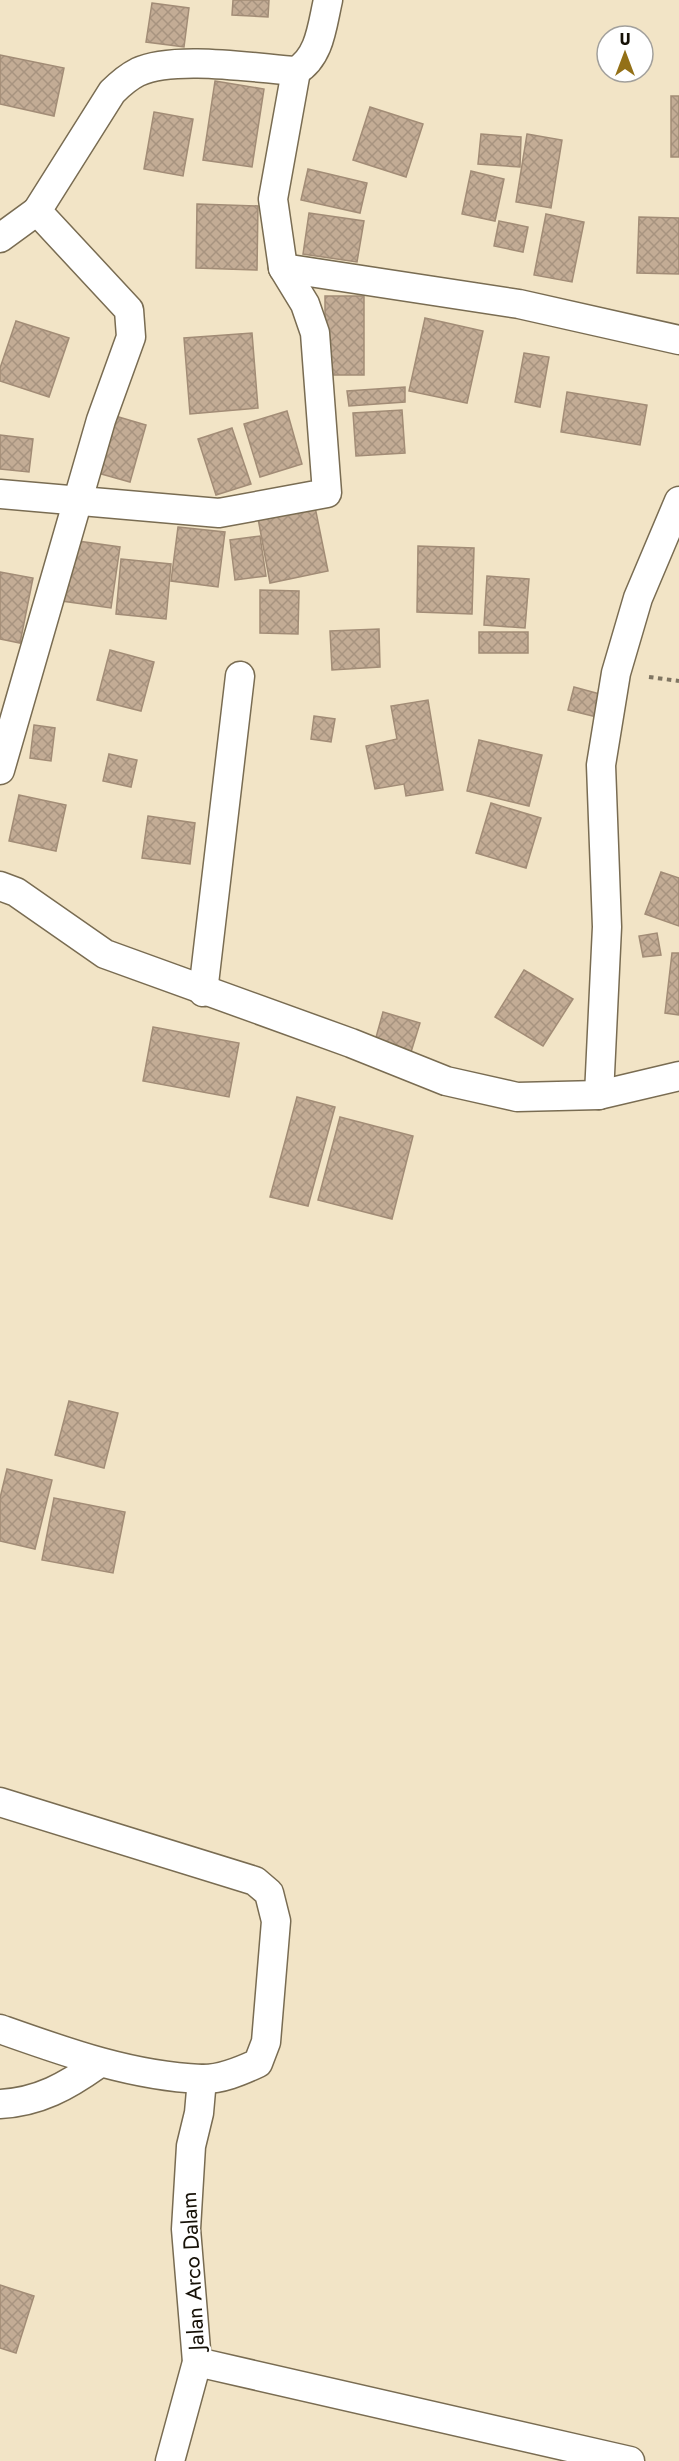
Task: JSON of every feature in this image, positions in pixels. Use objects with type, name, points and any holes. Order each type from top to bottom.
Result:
[{"type":"street","points":[[0,238],[38,211],[111,92],[137,73],[157,66],[184,64],[296,71],[307,64],[316,49],[328,0]]},
{"type":"street","points":[[0,494],[219,513],[327,492],[315,333],[305,304],[283,268],[273,199],[296,71]]},
{"type":"street","points":[[0,770],[101,420],[131,337],[129,310],[38,211]]},
{"type":"street","points":[[283,268],[519,304],[679,340]]},
{"type":"street","points":[[599,1095],[607,927],[601,765],[616,673],[638,598],[679,501]]},
{"type":"street","points":[[203,992],[240,675]]},
{"type":"street","points":[[0,886],[16,892],[105,954],[203,992],[470,1088],[517,1097],[599,1095],[679,1076]]},
{"type":"street","points":[[0,1802],[255,1881],[269,1893],[276,1921],[266,2042],[258,2063],[237,2073],[202,2079],[99,2064],[0,2029]]},
{"type":"street","points":[[0,2104],[25,2102],[67,2086],[99,2064]]},
{"type":"street","name":"Jalan Arco Dalam","points":[[170,2461],[197,2362],[186,2229],[191,2146],[202,2079]]},
{"type":"street","points":[[197,2362],[630,2461]]},
{"type":"building","points":[[233,0],[269,0],[268,17],[232,15]]},
{"type":"building","points":[[152,3],[189,8],[184,47],[146,42]]},
{"type":"building","points":[[0,55],[64,68],[54,116],[0,104]]},
{"type":"building","points":[[215,81],[264,89],[252,167],[203,160]]},
{"type":"building","points":[[671,96],[679,96],[679,157],[671,157]]},
{"type":"building","points":[[370,107],[423,124],[406,177],[353,160]]},
{"type":"building","points":[[154,112],[193,119],[183,176],[144,169]]},
{"type":"building","points":[[481,134],[521,137],[520,167],[478,164]]},
{"type":"building","points":[[527,134],[562,140],[551,208],[516,202]]},
{"type":"building","points":[[308,169],[367,183],[360,213],[301,200]]},
{"type":"building","points":[[471,171],[504,179],[495,221],[462,214]]},
{"type":"building","points":[[197,204],[258,206],[257,270],[196,268]]},
{"type":"building","points":[[309,213],[364,221],[357,262],[303,254]]},
{"type":"building","points":[[546,214],[584,222],[572,282],[534,275]]},
{"type":"building","points":[[639,217],[679,218],[679,274],[637,273]]},
{"type":"building","points":[[499,221],[528,227],[523,252],[494,246]]},
{"type":"building","points":[[325,296],[364,296],[364,375],[325,375]]},
{"type":"building","points":[[425,318],[483,331],[467,403],[409,391]]},
{"type":"building","points":[[16,321],[69,338],[49,397],[0,381],[0,368]]},
{"type":"building","points":[[252,333],[258,408],[190,414],[184,338]]},
{"type":"building","points":[[524,353],[549,357],[540,407],[515,402]]},
{"type":"building","points":[[405,387],[405,402],[349,406],[347,391]]},
{"type":"building","points":[[567,392],[647,405],[640,445],[561,432]]},
{"type":"building","points":[[402,410],[405,453],[356,456],[353,413]]},
{"type":"building","points":[[287,411],[302,464],[260,477],[244,424]]},
{"type":"building","points":[[112,415],[146,425],[130,482],[94,472]]},
{"type":"building","points":[[232,428],[251,484],[216,495],[198,439]]},
{"type":"building","points":[[0,435],[33,439],[29,472],[0,469]]},
{"type":"building","points":[[314,502],[328,571],[270,583],[257,513]]},
{"type":"building","points":[[178,527],[225,532],[218,587],[171,581]]},
{"type":"building","points":[[260,536],[266,576],[235,580],[230,540]]},
{"type":"building","points":[[71,540],[120,547],[111,608],[62,601]]},
{"type":"building","points":[[418,546],[474,548],[472,614],[417,612]]},
{"type":"building","points":[[121,559],[171,564],[166,619],[116,614]]},
{"type":"building","points":[[0,572],[33,578],[20,643],[0,639]]},
{"type":"building","points":[[487,576],[529,579],[525,628],[484,625]]},
{"type":"building","points":[[260,590],[299,591],[298,634],[260,633]]},
{"type":"building","points":[[379,629],[380,667],[332,670],[330,631]]},
{"type":"building","points":[[479,632],[528,632],[528,653],[479,653]]},
{"type":"building","points":[[110,650],[154,662],[141,711],[97,700]]},
{"type":"building","points":[[574,687],[611,697],[605,719],[568,710]]},
{"type":"building","points":[[428,700],[443,790],[406,796],[404,784],[375,789],[366,746],[397,739],[391,706]]},
{"type":"building","points":[[314,716],[335,719],[331,742],[311,739]]},
{"type":"building","points":[[34,725],[55,728],[51,761],[30,758]]},
{"type":"building","points":[[479,740],[542,755],[529,806],[467,791]]},
{"type":"building","points":[[109,754],[137,760],[131,787],[103,781]]},
{"type":"building","points":[[19,795],[66,805],[56,851],[9,841]]},
{"type":"building","points":[[491,803],[541,818],[526,868],[476,853]]},
{"type":"building","points":[[148,816],[195,823],[190,864],[142,858]]},
{"type":"building","points":[[661,872],[679,878],[679,926],[645,914]]},
{"type":"building","points":[[657,933],[661,955],[643,957],[639,936]]},
{"type":"building","points":[[672,953],[679,953],[679,1015],[665,1013]]},
{"type":"building","points":[[524,970],[573,999],[543,1046],[495,1017]]},
{"type":"building","points":[[383,1012],[420,1023],[411,1052],[375,1041]]},
{"type":"building","points":[[153,1027],[239,1043],[229,1097],[143,1081]]},
{"type":"building","points":[[297,1097],[335,1107],[308,1206],[270,1197]]},
{"type":"building","points":[[340,1117],[413,1136],[392,1219],[318,1200]]},
{"type":"building","points":[[69,1401],[118,1413],[104,1468],[55,1455]]},
{"type":"building","points":[[7,1469],[52,1480],[35,1549],[0,1541],[0,1498]]},
{"type":"building","points":[[54,1498],[125,1512],[113,1573],[42,1560]]},
{"type":"building","points":[[0,2285],[34,2296],[16,2353],[0,2348]]}]
